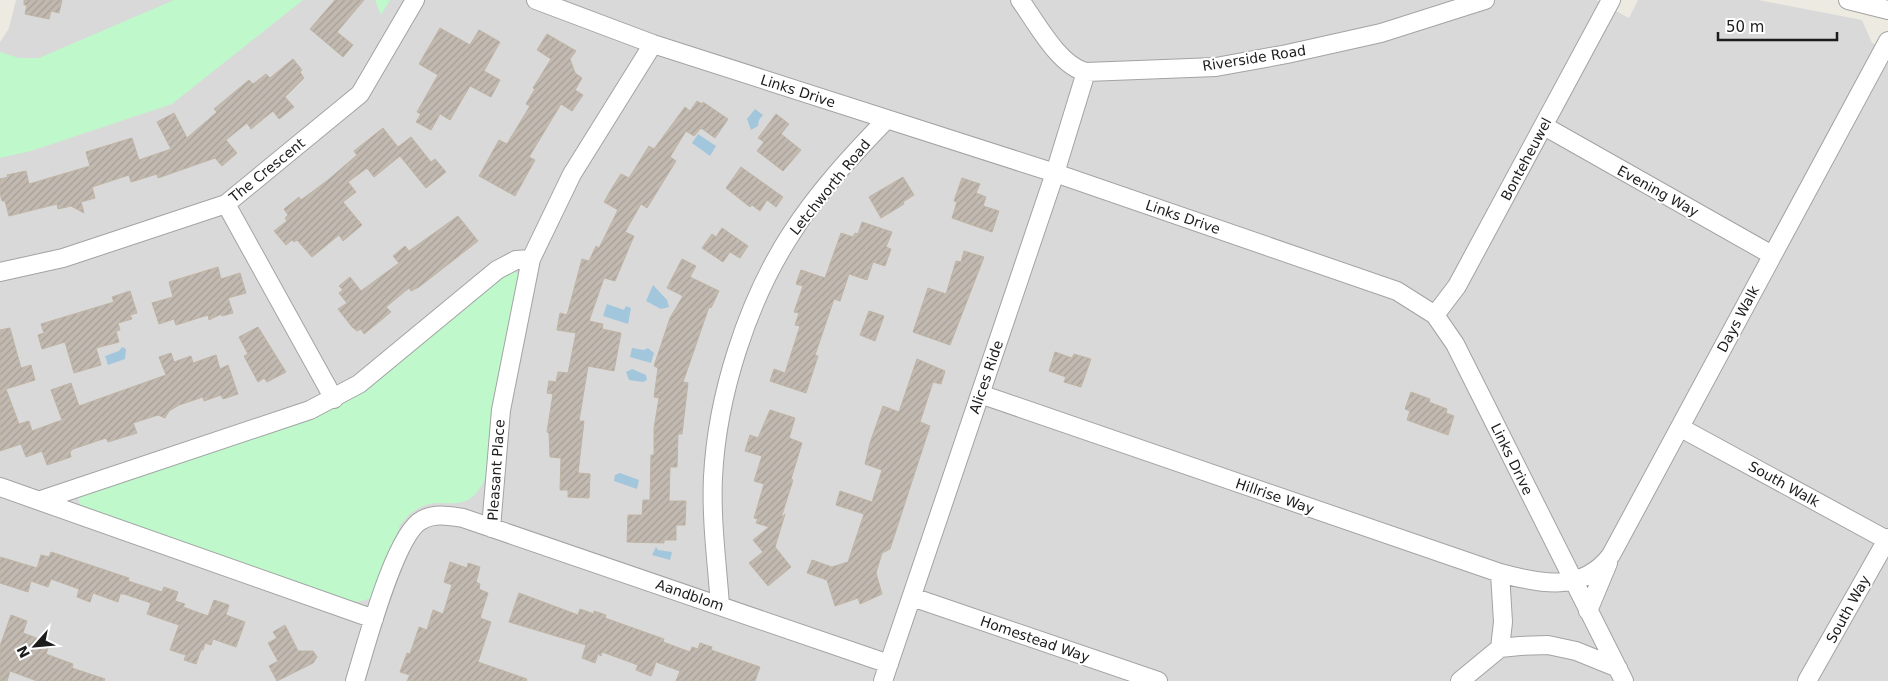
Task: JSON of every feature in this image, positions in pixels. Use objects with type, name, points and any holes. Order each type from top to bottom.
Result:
[{"type":"street","name":"The Crescent","points":[[0,272],[63,258],[226,204],[360,94],[415,0]]},
{"type":"street","name":"Links Drive","points":[[536,0],[653,44],[1055,173],[1397,291],[1435,315],[1455,344],[1621,675]]},
{"type":"street","points":[[1020,0],[1067,63],[1078,70],[1086,72]]},
{"type":"street","name":"Riverside Road","points":[[1086,72],[1216,67],[1278,56],[1381,33],[1484,0]]},
{"type":"street","name":"Bonteheuwel","points":[[1435,315],[1458,286],[1611,0]]},
{"type":"street","points":[[1848,0],[1888,10]]},
{"type":"street","name":"Days Walk","points":[[1572,580],[1601,568],[1611,555],[1888,41]]},
{"type":"street","name":"Pleasant Place","points":[[355,681],[374,619],[403,541],[420,520],[445,515],[463,518],[491,528],[501,410],[531,259],[572,174],[653,44]]},
{"type":"street","name":"Alices Ride","points":[[886,673],[1055,173],[1086,72]]},
{"type":"street","name":"Letchworth Road","points":[[720,605],[714,531],[713,476],[720,424],[744,330],[791,234],[853,154],[886,120]]},
{"type":"street","name":"Evening Way","points":[[1544,126],[1772,255]]},
{"type":"street","points":[[226,204],[334,399]]},
{"type":"street","points":[[41,500],[310,410],[334,399],[359,384],[497,270],[516,260],[531,259]]},
{"type":"street","name":"Hillrise Way","points":[[980,394],[1500,573],[1534,583],[1554,583],[1572,580]]},
{"type":"street","name":"South Walk","points":[[1681,428],[1887,539]]},
{"type":"street","points":[[0,487],[374,619]]},
{"type":"street","name":"Aandblom","points":[[491,528],[720,605],[886,673]]},
{"type":"street","name":"South Way","points":[[1808,681],[1887,539]]},
{"type":"street","points":[[1588,611],[1611,555]]},
{"type":"street","points":[[1500,573],[1503,622],[1500,648]]},
{"type":"street","name":"Homestead Way","points":[[912,597],[1128,676],[1158,681]]},
{"type":"street","points":[[1460,681],[1500,648],[1548,646],[1576,651],[1621,675]]},
{"type":"shaded area","points":[[16,0],[1596,0],[1629,18],[1638,0],[1758,0],[1862,20],[1872,43],[1888,49],[1888,681],[0,681],[0,42],[9,28]]},
{"type":"green space","points":[[174,0],[303,0],[172,104],[31,151],[0,158],[0,52],[19,58],[39,58]]},
{"type":"green space","points":[[375,0],[390,0],[381,15]]},
{"type":"green space","points":[[514,271],[520,276],[489,470],[481,487],[472,497],[464,502],[425,505],[406,518],[400,525],[381,583],[377,591],[370,598],[360,601],[346,601],[80,508],[78,496],[344,403],[503,274]]},
{"type":"water","points":[[755,109],[763,115],[759,120],[758,126],[751,130],[747,119]]},
{"type":"water","points":[[698,134],[716,146],[710,156],[692,143]]},
{"type":"water","points":[[653,285],[667,300],[669,307],[661,309],[646,301]]},
{"type":"water","points":[[607,304],[624,310],[626,306],[631,308],[628,324],[603,316]]},
{"type":"water","points":[[122,347],[126,349],[125,359],[108,365],[105,356],[119,351]]},
{"type":"water","points":[[632,348],[644,350],[648,348],[654,353],[651,363],[630,357]]},
{"type":"water","points":[[632,369],[646,375],[647,380],[643,382],[629,380],[626,372]]},
{"type":"water","points":[[620,473],[639,480],[637,489],[614,481],[615,475]]},
{"type":"water","points":[[656,547],[658,550],[672,552],[670,560],[652,555]]},
{"type":"building","points":[[24,0],[62,0],[59,13],[51,11],[49,19],[25,14],[27,5],[24,5]]},
{"type":"building","points":[[335,0],[364,0],[337,32],[353,45],[343,57],[310,29]]},
{"type":"building","points":[[440,28],[470,45],[479,30],[500,42],[484,71],[500,80],[491,97],[470,86],[450,120],[440,114],[431,130],[416,122],[421,114],[417,112],[438,75],[419,64]]},
{"type":"building","points":[[547,34],[576,51],[570,59],[575,73],[582,78],[575,90],[583,95],[572,111],[561,104],[529,157],[535,160],[515,196],[479,176],[499,140],[507,144],[530,106],[526,104],[535,89],[533,88],[551,59],[537,50]]},
{"type":"building","points":[[293,59],[302,70],[300,72],[304,78],[285,97],[294,107],[279,119],[273,111],[251,129],[247,123],[226,140],[237,153],[222,166],[215,158],[158,178],[157,174],[131,182],[129,175],[92,187],[95,198],[81,202],[84,213],[71,206],[58,209],[57,204],[9,216],[5,201],[2,201],[0,193],[0,179],[8,177],[7,175],[26,171],[29,184],[90,166],[86,152],[132,138],[139,160],[171,149],[157,122],[174,113],[187,138],[217,112],[214,109],[249,80],[253,84],[266,74],[270,78]]},
{"type":"building","points":[[697,101],[702,104],[703,102],[728,119],[715,138],[701,128],[694,136],[686,131],[670,157],[676,161],[647,208],[641,204],[625,232],[634,236],[615,281],[604,278],[589,321],[603,324],[602,329],[621,333],[614,371],[588,366],[579,421],[584,421],[578,473],[590,474],[589,498],[568,497],[568,490],[560,490],[561,458],[550,457],[549,433],[547,432],[553,394],[547,393],[549,381],[556,382],[558,372],[568,373],[576,333],[557,330],[560,313],[567,315],[582,259],[589,261],[596,246],[599,248],[618,210],[604,202],[621,174],[629,178],[649,146],[654,149],[685,107],[690,111]]},
{"type":"building","points":[[776,114],[789,124],[781,134],[801,150],[783,171],[757,151],[764,142],[758,138]]},
{"type":"building","points":[[383,128],[398,147],[411,137],[431,162],[435,159],[446,172],[426,188],[400,156],[374,177],[367,168],[348,182],[356,192],[343,202],[362,225],[343,241],[339,235],[312,257],[297,240],[294,242],[292,240],[286,245],[274,231],[287,221],[285,218],[288,215],[284,209],[299,197],[301,200],[328,180],[357,155],[354,151]]},
{"type":"building","points":[[741,167],[783,197],[776,207],[767,200],[760,211],[752,205],[750,207],[726,188]]},
{"type":"building","points":[[903,177],[914,195],[903,202],[904,204],[881,218],[869,197]]},
{"type":"building","points":[[962,178],[980,184],[976,193],[986,197],[983,206],[999,211],[992,232],[952,218],[957,202],[954,201]]},
{"type":"building","points":[[458,216],[478,241],[419,287],[411,291],[409,288],[386,307],[391,312],[364,334],[361,329],[357,331],[352,327],[338,309],[347,303],[339,293],[343,290],[339,286],[350,277],[361,291],[399,263],[393,256],[405,246],[409,251]]},
{"type":"building","points":[[862,222],[892,232],[886,247],[891,249],[885,266],[873,262],[867,280],[849,274],[840,301],[834,299],[815,355],[818,356],[806,393],[770,381],[774,369],[785,373],[800,326],[795,325],[799,313],[794,312],[803,286],[796,284],[801,270],[825,278],[841,233],[853,237],[855,233],[858,234]]},
{"type":"building","points":[[722,228],[748,246],[740,258],[730,252],[723,262],[702,248],[712,234],[716,237]]},
{"type":"building","points":[[964,251],[984,257],[950,345],[913,332],[928,288],[946,294],[956,261],[961,262]]},
{"type":"building","points":[[682,259],[696,266],[690,277],[719,291],[711,308],[709,307],[683,382],[688,383],[682,434],[678,434],[677,467],[670,467],[669,501],[686,501],[685,525],[676,525],[676,540],[664,540],[664,543],[627,542],[628,515],[642,515],[643,500],[650,500],[651,455],[654,455],[654,428],[659,398],[654,397],[658,368],[654,366],[670,318],[683,296],[667,288]]},
{"type":"building","points":[[218,267],[221,279],[240,273],[246,293],[228,298],[233,313],[222,316],[221,314],[209,320],[208,315],[176,325],[174,319],[159,324],[152,303],[173,297],[169,282]]},
{"type":"building","points":[[130,291],[137,313],[130,315],[132,319],[118,323],[120,330],[116,331],[119,342],[96,348],[101,365],[74,373],[65,342],[42,349],[38,335],[44,333],[41,324],[114,302],[112,297]]},
{"type":"building","points":[[869,311],[884,316],[875,341],[860,335]]},
{"type":"building","points":[[258,327],[286,372],[267,382],[264,378],[258,382],[244,356],[248,354],[239,337]]},
{"type":"building","points":[[10,328],[21,368],[31,365],[35,380],[6,389],[19,424],[29,421],[32,431],[62,420],[51,390],[71,383],[79,406],[166,375],[159,357],[171,353],[174,362],[191,356],[193,363],[216,355],[220,369],[228,365],[238,394],[223,399],[221,395],[204,401],[203,397],[179,405],[169,411],[165,418],[158,415],[133,423],[137,433],[108,442],[106,438],[73,449],[70,452],[71,457],[47,465],[42,451],[26,457],[21,444],[0,451],[0,330]]},
{"type":"building","points":[[1055,352],[1072,358],[1074,354],[1091,359],[1081,387],[1064,382],[1066,377],[1049,371]]},
{"type":"building","points":[[917,359],[945,371],[941,384],[933,382],[920,422],[930,426],[890,549],[882,553],[876,573],[882,594],[860,604],[858,598],[835,606],[827,580],[807,573],[812,560],[832,567],[848,562],[864,514],[836,505],[840,491],[872,502],[882,470],[865,464],[870,443],[883,406],[899,412]]},
{"type":"building","points":[[1411,392],[1430,399],[1429,402],[1447,409],[1446,413],[1454,416],[1448,435],[1407,420],[1410,411],[1405,409]]},
{"type":"building","points":[[770,410],[795,418],[789,438],[802,443],[791,479],[793,480],[781,518],[785,514],[775,547],[791,567],[768,586],[749,563],[763,552],[753,540],[769,527],[756,523],[758,519],[754,518],[764,484],[754,481],[762,456],[745,451],[750,435],[758,438]]},
{"type":"building","points":[[51,552],[129,578],[128,581],[162,592],[164,587],[178,592],[175,601],[185,604],[183,607],[208,616],[214,600],[229,605],[226,615],[245,622],[236,647],[213,639],[211,645],[205,643],[196,664],[184,660],[186,655],[170,650],[179,625],[147,614],[151,603],[124,594],[120,594],[118,602],[93,593],[90,602],[77,597],[79,589],[51,579],[48,587],[31,581],[28,592],[0,583],[0,557],[37,568],[41,555],[49,557]]},
{"type":"building","points":[[450,562],[467,568],[468,563],[480,567],[476,582],[480,584],[479,589],[488,593],[480,618],[491,622],[478,662],[527,679],[526,681],[407,681],[410,675],[400,672],[407,653],[410,654],[419,627],[427,630],[433,610],[443,614],[452,585],[444,582]]},
{"type":"building","points":[[519,593],[578,615],[580,609],[594,614],[594,611],[606,615],[605,618],[664,639],[663,642],[690,652],[692,647],[698,649],[700,643],[712,647],[711,650],[760,667],[755,681],[676,681],[680,671],[656,662],[651,676],[636,670],[638,665],[602,652],[601,656],[598,654],[595,663],[582,658],[586,645],[509,622]]},
{"type":"building","points":[[11,615],[27,621],[23,633],[50,643],[46,654],[73,664],[72,668],[105,679],[104,681],[37,681],[10,671],[7,681],[0,681],[0,646]]},
{"type":"building","points":[[285,625],[298,651],[313,651],[317,657],[313,663],[277,681],[269,666],[278,661],[268,643],[277,638],[273,632]]}]
